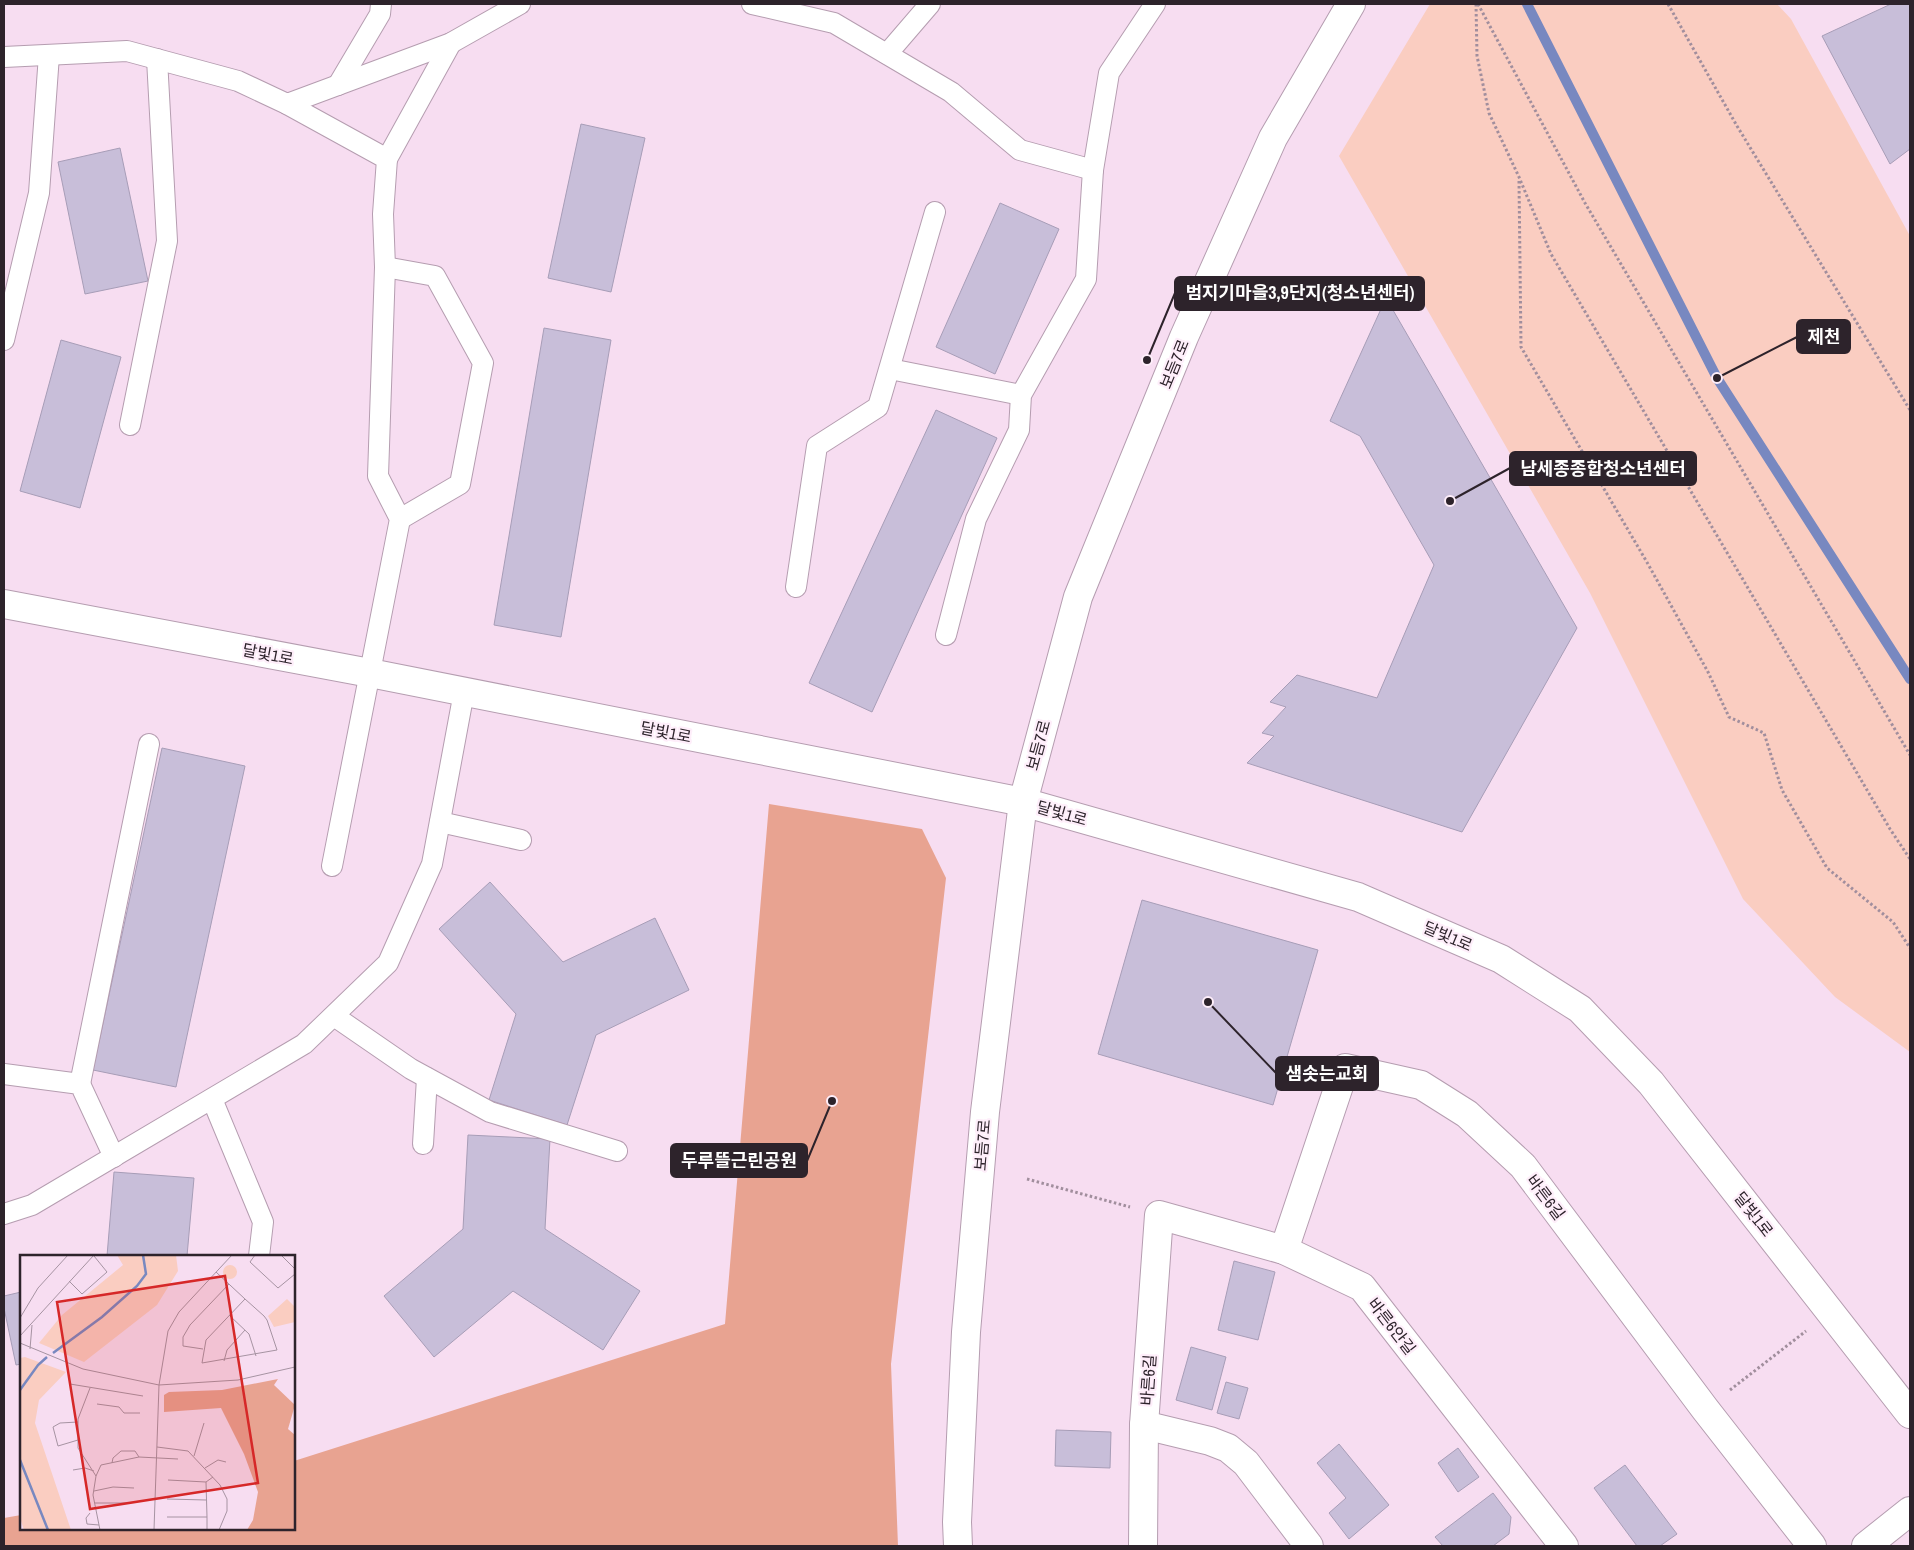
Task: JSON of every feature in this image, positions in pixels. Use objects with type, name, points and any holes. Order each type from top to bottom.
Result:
[{"type":"street","name":"보듬7로","points":[[958,1546],[957,1522],[966,1332],[985,1112],[1023,802],[1078,597],[1184,337],[1273,138],[1351,4]]},
{"type":"street","name":"달빛1로","points":[[4,604],[370,673],[1023,802],[1358,897],[1500,959],[1580,1009],[1651,1083],[1910,1414]]},
{"type":"street","name":"바른6길","points":[[1284,1250],[1345,1068],[1421,1086],[1467,1114],[1523,1166],[1705,1409],[1812,1546]]},
{"type":"street","name":"바른6안길","points":[[1160,1215],[1284,1250],[1362,1287],[1552,1542]]},
{"type":"street","name":"바른6길","points":[[1142,1546],[1144,1424],[1160,1215]]},
{"type":"street","points":[[1144,1424],[1210,1441],[1228,1448],[1246,1463],[1309,1546]]},
{"type":"street","points":[[1866,1546],[1910,1511]]},
{"type":"lane","points":[[338,85],[380,14],[381,4]]},
{"type":"lane","points":[[287,104],[450,43],[520,4]]},
{"type":"lane","points":[[752,4],[808,10],[834,23],[950,92],[1020,150],[1093,170]]},
{"type":"lane","points":[[887,54],[930,4]]},
{"type":"lane","points":[[946,635],[976,519],[1019,430],[1021,395],[1086,278],[1093,170],[1110,72],[1155,4]]},
{"type":"lane","points":[[332,866],[400,519],[378,476],[387,159],[450,43]]},
{"type":"lane","points":[[4,56],[127,51],[157,59],[238,81],[287,104],[387,159]]},
{"type":"lane","points":[[4,340],[39,193],[49,54]]},
{"type":"lane","points":[[130,425],[167,241],[157,59]]},
{"type":"lane","points":[[796,587],[817,446],[878,407],[935,212]]},
{"type":"lane","points":[[385,267],[434,276],[483,363],[460,484],[400,519]]},
{"type":"lane","points":[[890,369],[1021,395]]},
{"type":"lane","points":[[4,1214],[32,1205],[304,1044],[388,963],[432,864],[464,692]]},
{"type":"lane","points":[[114,1157],[80,1084],[149,744]]},
{"type":"lane","points":[[440,822],[521,840]]},
{"type":"lane","points":[[334,1016],[411,1069],[490,1112],[617,1151]]},
{"type":"lane","points":[[4,1074],[80,1084]]},
{"type":"lane","points":[[422,1144],[427,1078]]},
{"type":"lane","points":[[212,1100],[263,1222],[259,1255]]},
{"type":"path","points":[[1477,4],[1477,56],[1489,113],[1551,254],[1885,820],[1910,859]]},
{"type":"path","points":[[1477,4],[1585,204],[1910,755]]},
{"type":"path","points":[[1668,4],[1737,126],[1910,410]]},
{"type":"path","points":[[1519,178],[1521,347],[1648,564],[1708,672],[1728,717],[1764,733],[1782,790],[1827,868],[1893,922],[1910,948]]},
{"type":"path","points":[[1027,1180],[1160,1215]]},
{"type":"path","points":[[1705,1409],[1812,1326]]},
{"type":"shaded area","points":[[1430,4],[1777,4],[1791,19],[1910,236],[1910,1052],[1835,997],[1743,899],[1590,593],[1339,156]]},
{"type":"shaded area","points":[[769,804],[922,829],[946,878],[891,1364],[898,1546],[4,1546],[4,1518],[20,1515],[20,1530],[295,1530],[295,1461],[725,1324]]},
{"type":"building","points":[[1891,4],[1910,4],[1910,149],[1890,164],[1822,36]]},
{"type":"building","points":[[581,124],[645,138],[611,292],[548,278]]},
{"type":"building","points":[[120,148],[148,281],[85,294],[58,162]]},
{"type":"building","points":[[1000,203],[1059,229],[995,374],[936,347]]},
{"type":"building","points":[[1386,298],[1577,628],[1462,832],[1247,763],[1274,736],[1262,733],[1286,707],[1270,702],[1297,675],[1377,698],[1434,565],[1360,436],[1330,421]]},
{"type":"building","points":[[544,328],[611,340],[561,637],[494,625]]},
{"type":"building","points":[[61,340],[121,357],[80,508],[20,491]]},
{"type":"building","points":[[936,410],[997,438],[872,712],[809,683]]},
{"type":"building","points":[[162,748],[245,766],[176,1087],[93,1070]]},
{"type":"building","points":[[490,882],[563,962],[655,918],[689,990],[596,1035],[567,1125],[489,1100],[516,1014],[439,929]]},
{"type":"building","points":[[1142,900],[1318,950],[1273,1105],[1098,1054]]},
{"type":"building","points":[[468,1135],[550,1139],[545,1229],[640,1291],[603,1350],[513,1291],[434,1357],[384,1296],[463,1229]]},
{"type":"building","points":[[114,1172],[194,1178],[187,1255],[107,1255]]},
{"type":"building","points":[[1234,1261],[1275,1272],[1258,1340],[1218,1330]]},
{"type":"building","points":[[20,1292],[20,1364],[16,1365],[4,1308],[4,1296]]},
{"type":"building","points":[[1191,1347],[1226,1357],[1212,1410],[1176,1400]]},
{"type":"building","points":[[1226,1382],[1248,1388],[1239,1419],[1217,1413]]},
{"type":"building","points":[[1056,1430],[1111,1432],[1110,1468],[1055,1466]]},
{"type":"building","points":[[1339,1444],[1389,1505],[1349,1539],[1329,1513],[1346,1498],[1317,1463]]},
{"type":"building","points":[[1458,1448],[1479,1477],[1458,1492],[1438,1463]]},
{"type":"building","points":[[1625,1465],[1677,1534],[1660,1546],[1637,1546],[1594,1488]]},
{"type":"building","points":[[1493,1493],[1511,1517],[1509,1534],[1493,1546],[1443,1546],[1435,1537]]},
{"type":"waterway","points":[[1527,4],[1717,378],[1910,679]]},
{"type":"place","name":"범지기마을3,9단지(청소년센터)","points":[[1147,360]]},
{"type":"place","name":"제천","points":[[1717,378]]},
{"type":"place","name":"남세종종합청소년센터","points":[[1450,501]]},
{"type":"place","name":"샘솟는교회","points":[[1208,1002]]},
{"type":"place","name":"두루뜰근린공원","points":[[832,1101]]}]
